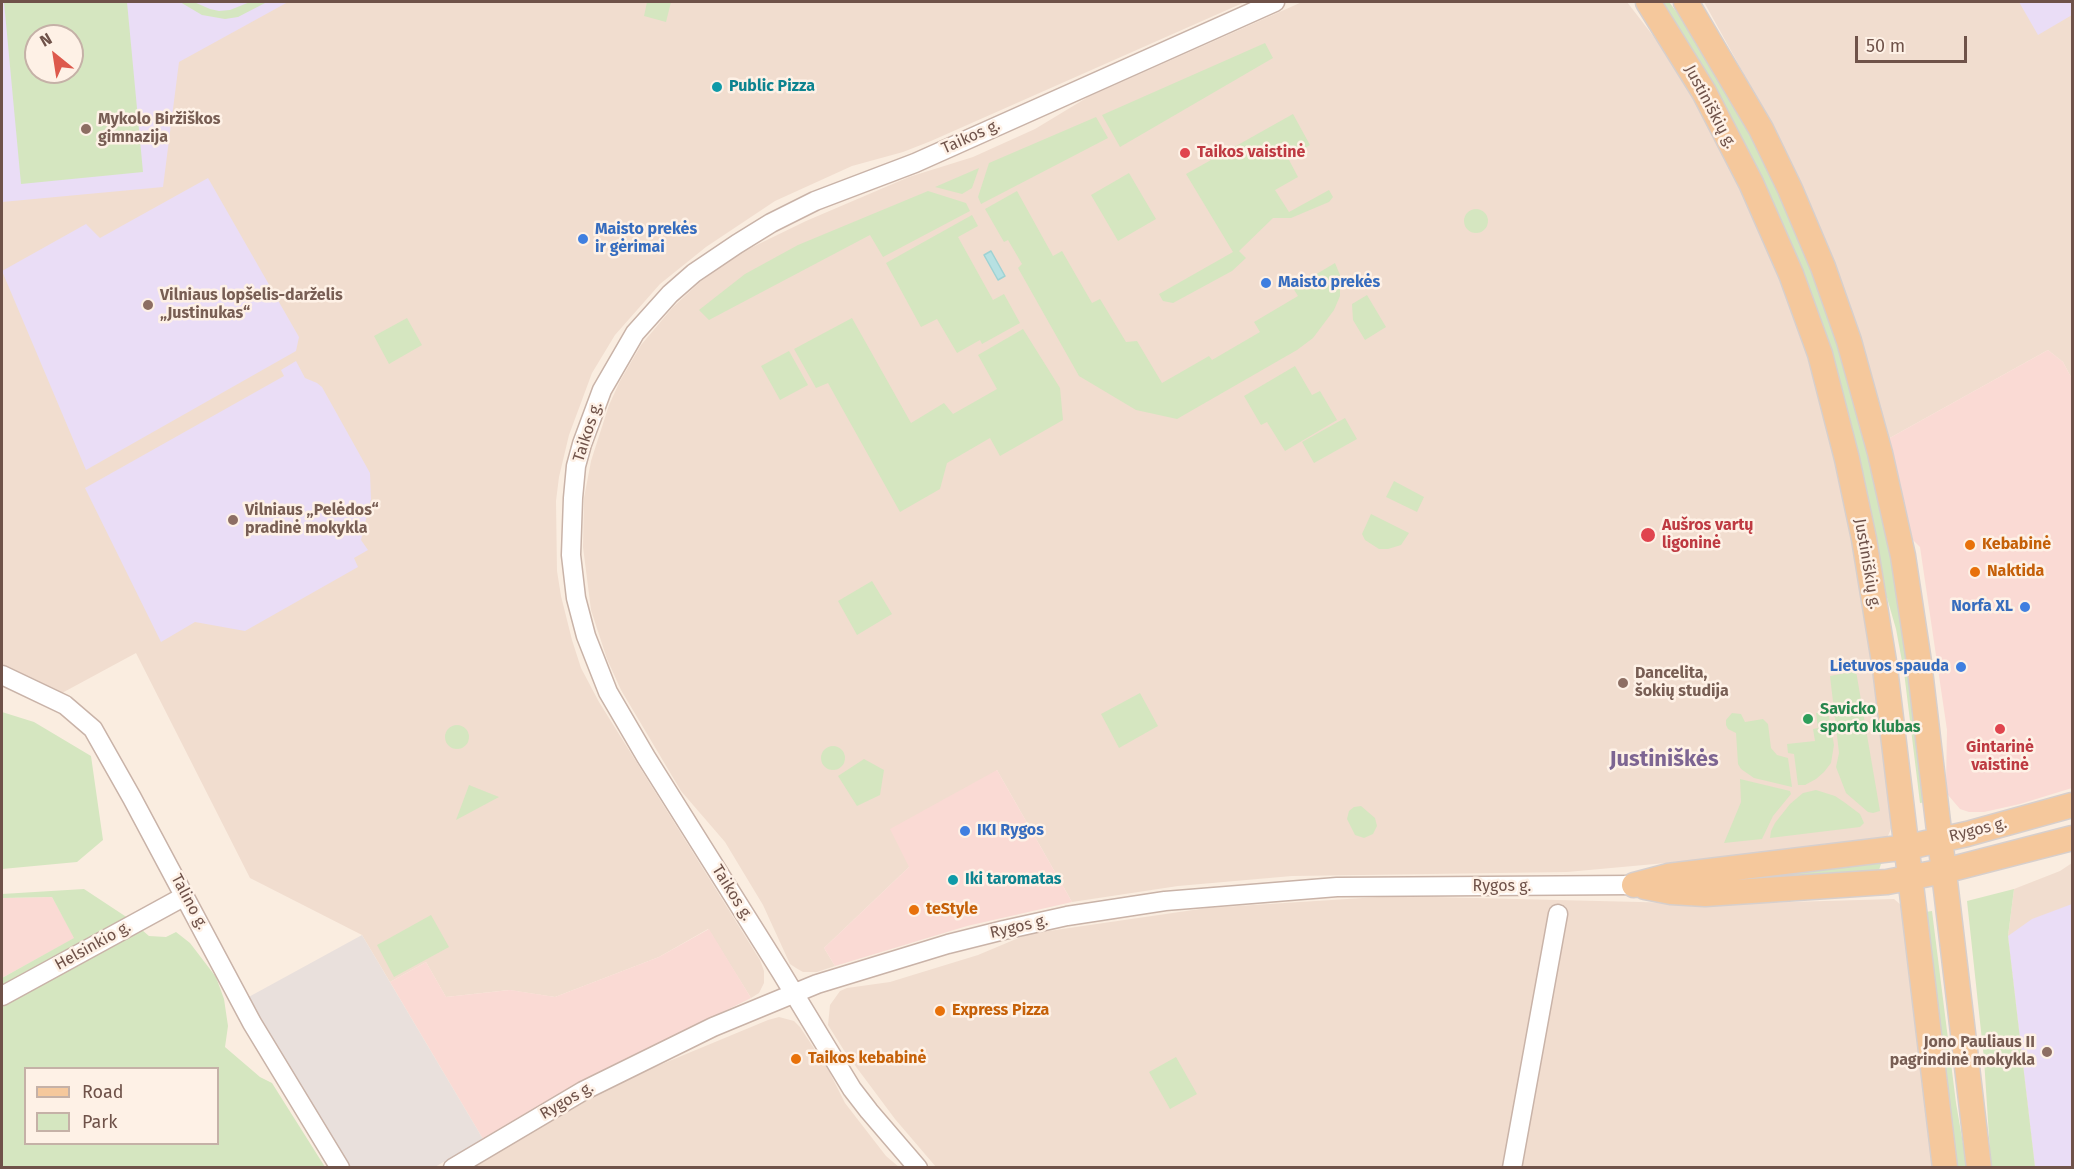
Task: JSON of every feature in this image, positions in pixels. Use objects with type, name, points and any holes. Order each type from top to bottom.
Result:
[{"type":"main road","name":"Justiniškių g.","points":[[1648,2],[1704,92],[1751,183],[1791,274],[1820,354],[1847,459],[1864,539],[1885,668],[1945,1167]]},
{"type":"main road","name":"Justiniškių g.","points":[[1686,2],[1761,129],[1790,189],[1823,267],[1849,341],[1885,473],[1902,556],[1919,662],[1979,1167]]},
{"type":"main road","name":"Rygos g.","points":[[1634,885],[1668,876],[1908,847],[2073,805]]},
{"type":"main road","name":"Rygos g.","points":[[1634,885],[1671,892],[1705,894],[1876,882],[1944,871],[2073,837]]},
{"type":"street","name":"Taikos g.","points":[[918,1167],[852,1089],[608,692],[586,636],[576,598],[571,555],[576,466],[582,444],[602,390],[635,333],[670,294],[713,259],[771,223],[815,201],[915,163],[1275,2]]},
{"type":"street","name":"Talino g.","points":[[2,675],[65,705],[93,729],[104,745],[252,1023],[340,1167]]},
{"type":"street","name":"Rygos g.","points":[[453,1167],[583,1091],[713,1027],[794,993],[959,941],[1067,916],[1165,901],[1337,887],[1634,885]]},
{"type":"street","name":"Helsinkio g.","points":[[2,996],[185,896]]},
{"type":"street","points":[[1512,1167],[1558,914]]},
{"type":"shaded area","points":[[2,2],[1245,2],[931,141],[903,152],[852,166],[775,201],[706,247],[660,284],[615,335],[592,373],[569,435],[556,501],[557,571],[572,640],[581,668],[599,702],[760,960],[764,971],[764,983],[759,993],[751,998],[708,929],[659,957],[555,997],[509,990],[446,997],[426,962],[390,982],[362,935],[250,878],[136,653],[62,693],[2,664]]},
{"type":"shaded area","name":"Mykolo Biržiškos gimnazija","points":[[2,2],[288,2],[179,62],[163,187],[2,202]]},
{"type":"shaded area","points":[[1302,2],[1627,2],[1684,76],[1734,171],[1783,281],[1818,381],[1858,557],[1894,807],[1891,829],[1887,838],[1875,844],[1567,872],[1292,876],[1178,886],[1072,902],[997,770],[909,867],[824,948],[835,966],[817,972],[803,972],[790,964],[763,905],[725,842],[681,791],[621,690],[607,659],[591,610],[583,547],[584,498],[591,461],[609,405],[620,381],[641,345],[673,307],[700,282],[734,256],[806,221],[909,177],[973,157],[1035,129],[1088,97]]},
{"type":"shaded area","points":[[1704,2],[2072,2],[2072,379],[2063,362],[2048,350],[1888,439],[1867,359],[1848,302],[1772,125]]},
{"type":"shaded area","points":[[2019,2],[2072,2],[2072,15],[2038,35]]},
{"type":"shaded area","name":"Vilniaus lopšelis-darželis „Justinukas“","points":[[208,178],[299,337],[296,351],[86,470],[2,271],[86,224],[100,238]]},
{"type":"shaded area","points":[[2048,350],[2063,362],[2072,379],[2072,788],[2020,804],[1984,812],[1969,812],[1960,809],[1948,795],[1946,785],[1947,730],[1920,547],[1911,538],[1888,439]]},
{"type":"shaded area","name":"Vilniaus „Pelėdos“ pradinė mokykla","points":[[296,361],[305,378],[322,387],[370,473],[371,499],[361,540],[368,550],[354,558],[358,567],[245,631],[195,622],[161,642],[85,488],[284,376],[281,370]]},
{"type":"shaded area","points":[[997,770],[1072,902],[967,926],[835,966],[824,948],[909,867],[890,829]]},
{"type":"shaded area","name":"Jono Pauliaus II pagrindinė mokykla","points":[[2072,863],[2072,1167],[2035,1167],[2008,936],[2014,889],[2060,871]]},
{"type":"shaded area","points":[[1394,896],[1721,904],[1894,899],[1901,905],[1906,917],[1937,1167],[936,1167],[895,1119],[845,1052],[828,1025],[830,1005],[840,991],[890,982],[978,955],[1028,934],[1207,908]]},
{"type":"shaded area","points":[[52,897],[75,938],[2,978],[2,898]]},
{"type":"shaded area","name":"Jono Pauliaus II pagrindinė mokykla","points":[[2072,904],[2072,1167],[2035,1167],[2008,936],[2032,919]]},
{"type":"shaded area","points":[[709,929],[751,998],[613,1066],[483,1139],[390,982],[426,962],[446,997],[510,990],[555,997],[659,957]]},
{"type":"shaded area","points":[[362,935],[483,1139],[435,1167],[348,1167],[245,999]]},
{"type":"shaded area","points":[[779,1017],[794,1021],[800,1027],[829,1071],[845,1103],[886,1156],[899,1167],[469,1168],[568,1108],[626,1079]]},
{"type":"green space","points":[[4,2],[127,2],[143,172],[21,184]]},
{"type":"green space","points":[[180,2],[194,2],[219,11],[230,10],[250,2],[267,2],[238,17],[225,19],[202,15]]},
{"type":"green space","points":[[647,2],[671,2],[666,22],[644,16]]},
{"type":"green space","points":[[1659,2],[1669,2],[1723,72],[1779,183],[1852,379],[1903,611],[1927,802],[1920,803],[1904,672],[1896,629],[1879,570],[1830,357]]},
{"type":"green space","points":[[1265,43],[1273,58],[1120,147],[1102,115]]},
{"type":"green space","points":[[1293,114],[1310,145],[1288,158],[1298,177],[1275,190],[1289,212],[1329,190],[1333,197],[1329,202],[1291,218],[1273,218],[1239,251],[1246,258],[1232,271],[1173,303],[1163,301],[1159,294],[1233,252],[1186,174]]},
{"type":"green space","points":[[1096,117],[1108,138],[981,204],[978,197],[989,163]]},
{"type":"green space","points":[[979,168],[972,188],[962,194],[935,187]]},
{"type":"green space","points":[[1129,173],[1156,219],[1118,241],[1091,195]]},
{"type":"green space","points":[[928,191],[966,203],[970,211],[883,257],[870,235],[709,320],[699,310],[745,274],[798,245]]},
{"type":"green space","points":[[1017,191],[1053,256],[1062,251],[1092,303],[1100,299],[1126,342],[1137,341],[1162,383],[1209,356],[1212,360],[1260,332],[1254,322],[1298,296],[1293,288],[1335,263],[1340,275],[1340,296],[1334,310],[1313,338],[1297,350],[1177,419],[1136,410],[1079,376],[1018,268],[1022,264],[1008,240],[1004,242],[985,209]]},
{"type":"green space","points":[[1476,209],[1485,212],[1488,221],[1485,230],[1476,233],[1467,230],[1464,221],[1467,212]]},
{"type":"green space","points":[[972,215],[978,226],[958,237],[993,300],[1004,294],[1020,323],[982,344],[980,340],[957,353],[937,319],[921,327],[886,263]]},
{"type":"green space","points":[[1367,295],[1386,327],[1365,340],[1353,320],[1352,304]]},
{"type":"green space","points":[[407,318],[422,345],[389,364],[374,336]]},
{"type":"green space","points":[[852,318],[911,423],[944,403],[953,414],[997,389],[978,355],[1023,329],[1060,388],[1063,420],[1000,456],[990,438],[947,463],[940,489],[900,512],[828,383],[816,388],[794,349]]},
{"type":"green space","points":[[789,351],[808,385],[780,400],[761,366]]},
{"type":"green space","points":[[1295,366],[1312,395],[1320,391],[1337,420],[1285,451],[1267,422],[1261,425],[1244,396]]},
{"type":"green space","points":[[1345,418],[1357,439],[1314,463],[1302,442]]},
{"type":"green space","points":[[1394,481],[1424,497],[1417,512],[1386,497]]},
{"type":"green space","points":[[1371,514],[1409,533],[1401,545],[1379,549],[1365,540],[1362,534]]},
{"type":"green space","points":[[872,581],[892,614],[857,635],[838,601]]},
{"type":"green space","points":[[1856,671],[1880,811],[1873,813],[1868,812],[1846,793],[1836,767],[1839,753],[1830,676]]},
{"type":"green space","points":[[1140,693],[1158,726],[1119,748],[1101,714]]},
{"type":"green space","points":[[1825,711],[1826,716],[1829,716],[1834,745],[1831,763],[1816,779],[1805,785],[1798,785],[1794,754],[1788,753],[1787,744],[1815,741],[1813,729],[1818,728],[1816,713]]},
{"type":"green space","points":[[2,712],[34,722],[91,756],[103,840],[77,862],[2,869]]},
{"type":"green space","points":[[1732,713],[1741,714],[1745,722],[1763,719],[1768,724],[1771,748],[1777,755],[1788,758],[1792,787],[1754,778],[1741,769],[1738,764],[1736,733],[1728,729],[1726,725],[1726,720]]},
{"type":"green space","points":[[457,725],[466,728],[469,737],[466,746],[457,749],[448,746],[445,737],[448,728]]},
{"type":"green space","points":[[833,746],[842,749],[845,758],[842,767],[833,770],[824,767],[821,758],[824,749]]},
{"type":"green space","points":[[864,759],[884,770],[880,795],[857,806],[838,776]]},
{"type":"green space","points":[[1740,779],[1790,791],[1791,794],[1773,816],[1762,839],[1724,843],[1741,802]]},
{"type":"green space","points":[[469,785],[499,797],[456,820]]},
{"type":"green space","points":[[1816,790],[1835,796],[1844,802],[1860,814],[1864,823],[1860,827],[1770,838],[1775,823],[1790,804],[1803,793]]},
{"type":"green space","points":[[1361,806],[1375,818],[1377,826],[1373,834],[1364,838],[1355,835],[1347,819],[1349,811]]},
{"type":"green space","points":[[1880,862],[1879,870],[1667,888]]},
{"type":"green space","points":[[84,889],[128,918],[149,936],[166,937],[176,932],[190,943],[216,977],[224,999],[228,1026],[225,1047],[260,1077],[272,1083],[325,1167],[2,1167],[2,978],[74,938],[52,897],[2,898],[2,894]]},
{"type":"green space","points":[[2014,889],[2008,936],[2035,1167],[1991,1167],[1984,1059],[1967,901]]},
{"type":"green space","points":[[1932,911],[1956,1103],[1967,1167],[1955,1167],[1925,912]]},
{"type":"green space","points":[[431,915],[449,947],[394,977],[377,945]]},
{"type":"green space","points":[[1176,1057],[1197,1094],[1170,1109],[1149,1072]]},
{"type":"water","points":[[991,251],[1005,276],[998,280],[984,255]]},
{"type":"place","name":"Public Pizza","points":[[717,87]]},
{"type":"place","name":"Mykolo Biržiškos gimnazija","points":[[86,129]]},
{"type":"place","name":"Taikos vaistinė","points":[[1185,153]]},
{"type":"place","name":"Maisto prekės ir gėrimai","points":[[583,239]]},
{"type":"place","name":"Maisto prekės","points":[[1266,283]]},
{"type":"place","name":"Vilniaus lopšelis-darželis „Justinukas“","points":[[148,305]]},
{"type":"place","name":"Vilniaus „Pelėdos“ pradinė mokykla","points":[[233,520]]},
{"type":"place","name":"Aušros vartų ligoninė","points":[[1648,535]]},
{"type":"place","name":"Kebabinė","points":[[1970,545]]},
{"type":"place","name":"Naktida","points":[[1975,572]]},
{"type":"place","name":"Norfa XL","points":[[2025,607]]},
{"type":"place","name":"Lietuvos spauda","points":[[1961,667]]},
{"type":"place","name":"Dancelita, šokių studija","points":[[1623,683]]},
{"type":"place","name":"Savicko sporto klubas","points":[[1808,719]]},
{"type":"place","name":"Gintarinė vaistinė","points":[[2000,729]]},
{"type":"place","name":"IKI Rygos","points":[[965,831]]},
{"type":"place","name":"Iki taromatas","points":[[953,880]]},
{"type":"place","name":"teStyle","points":[[914,910]]},
{"type":"place","name":"Express Pizza","points":[[940,1011]]},
{"type":"place","name":"Jono Pauliaus II pagrindinė mokykla","points":[[2047,1052]]},
{"type":"place","name":"Taikos kebabinė","points":[[796,1059]]},
{"type":"district","name":"Justiniškės","points":[[1664,760]]}]
